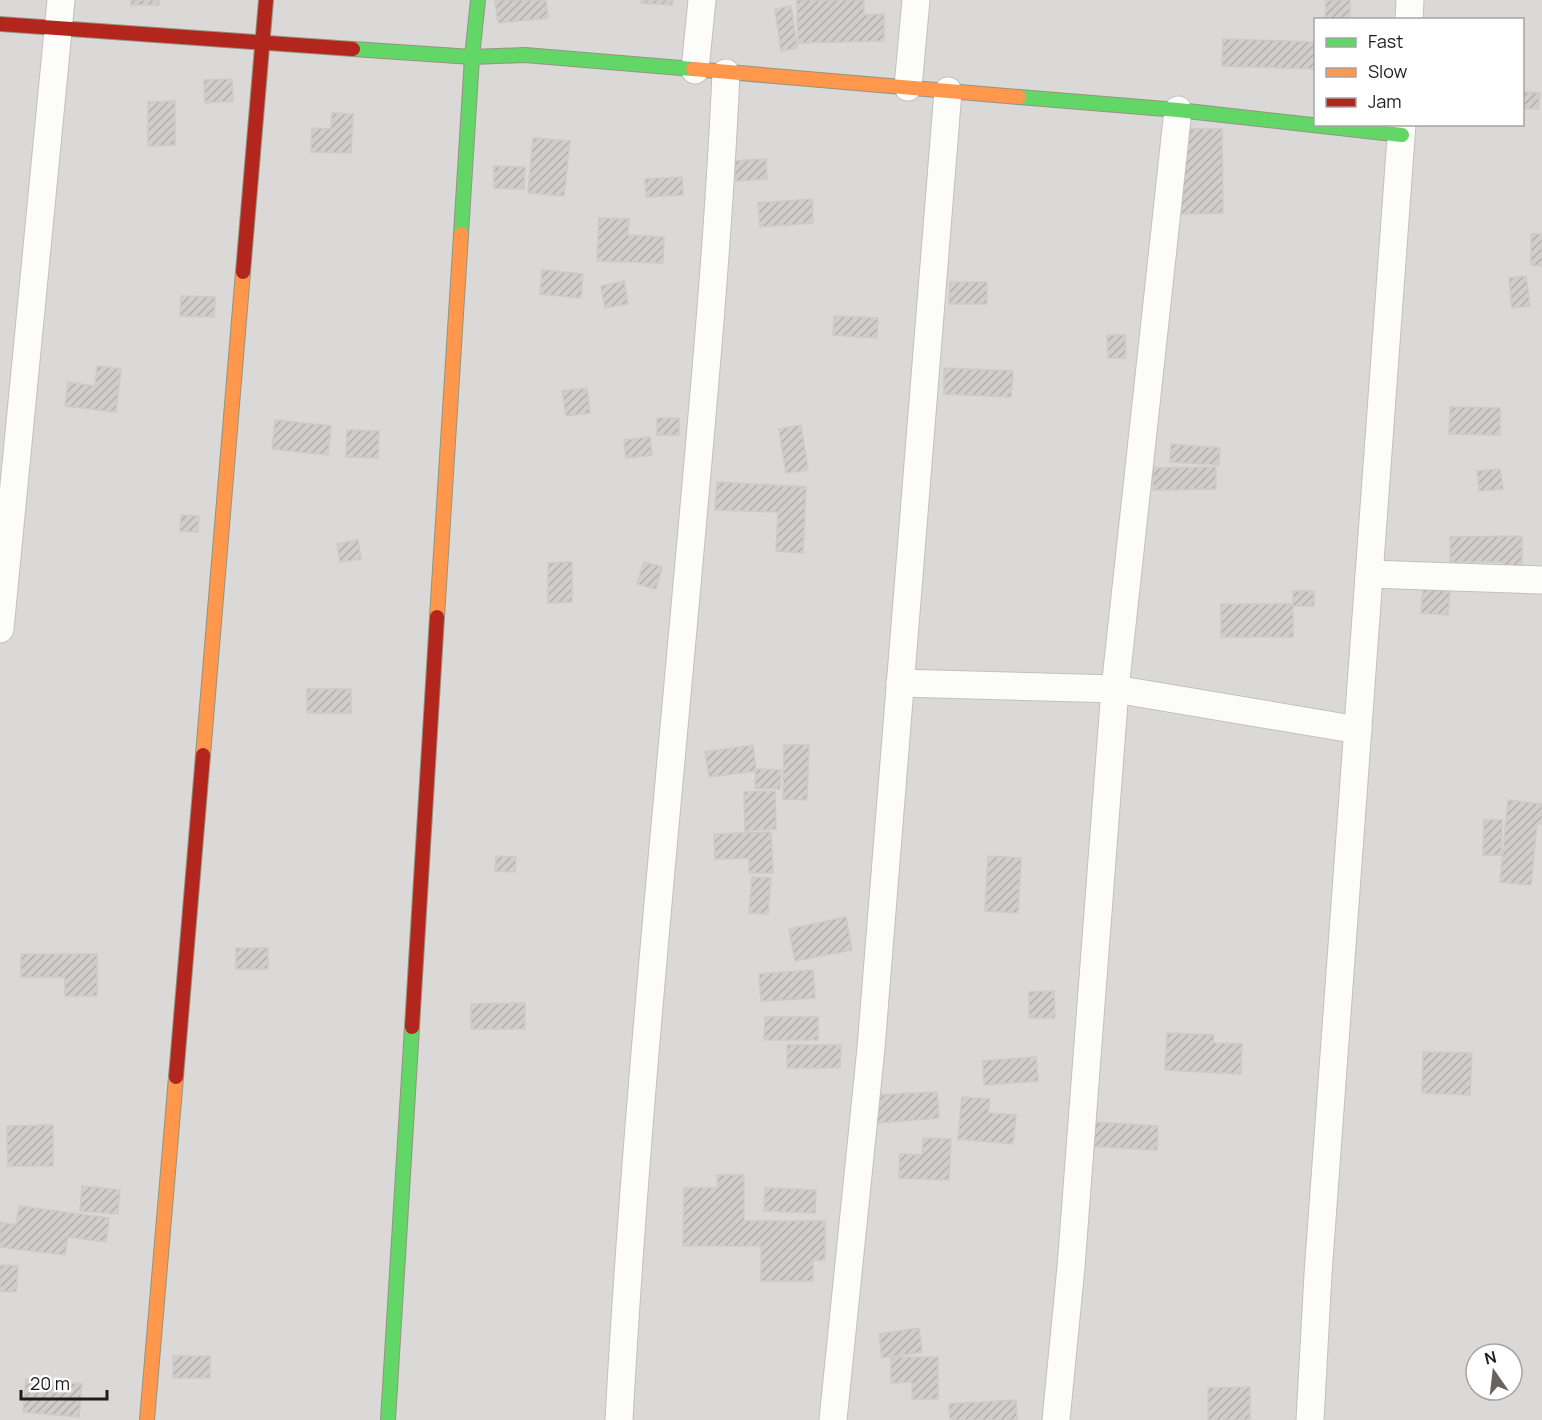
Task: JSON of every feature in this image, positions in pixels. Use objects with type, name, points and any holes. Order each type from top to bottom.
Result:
[{"type":"street","points":[[0,629],[61,0]]},
{"type":"street","points":[[147,1420],[266,0]]},
{"type":"street","points":[[388,1420],[472,57],[478,0]]},
{"type":"street","points":[[695,70],[702,0]]},
{"type":"street","points":[[908,87],[916,0]]},
{"type":"street","points":[[1409,18],[1410,0]]},
{"type":"street","points":[[0,24],[472,57],[525,55],[1314,122]]},
{"type":"street","points":[[619,1420],[629,1248],[700,431],[723,145],[726,73]]},
{"type":"street","points":[[833,1420],[871,1048],[948,91]]},
{"type":"street","points":[[1056,1420],[1071,1267],[1115,689],[1178,110]]},
{"type":"street","points":[[1310,1420],[1318,1274],[1402,130],[1357,126]]},
{"type":"street","points":[[1369,574],[1542,580]]},
{"type":"street","points":[[900,682],[1115,689],[1358,730]]},
{"type":"shaded area","points":[[0,0],[1542,0],[1542,1420],[0,1420]]},
{"type":"building","points":[[131,0],[159,0],[159,5],[131,5]]},
{"type":"building","points":[[495,0],[546,0],[548,18],[498,23]]},
{"type":"building","points":[[642,0],[673,0],[672,5],[641,3]]},
{"type":"building","points":[[797,0],[864,0],[864,15],[884,14],[884,41],[798,43]]},
{"type":"building","points":[[1326,0],[1350,0],[1350,18],[1325,18]]},
{"type":"building","points":[[791,6],[797,48],[781,51],[775,9]]},
{"type":"building","points":[[1223,39],[1314,42],[1314,69],[1222,66]]},
{"type":"building","points":[[232,79],[233,101],[205,103],[204,80]]},
{"type":"building","points":[[1524,92],[1540,93],[1538,109],[1524,108]]},
{"type":"building","points":[[175,101],[175,145],[148,146],[148,102]]},
{"type":"building","points":[[332,113],[353,114],[351,153],[311,152],[312,128],[331,129]]},
{"type":"building","points":[[1176,129],[1222,129],[1223,213],[1177,214]]},
{"type":"building","points":[[533,138],[570,141],[564,196],[528,193]]},
{"type":"building","points":[[766,159],[767,179],[736,181],[734,161]]},
{"type":"building","points":[[494,166],[525,167],[524,189],[494,188]]},
{"type":"building","points":[[682,177],[683,195],[646,197],[645,179]]},
{"type":"building","points":[[812,199],[813,223],[760,227],[758,203]]},
{"type":"building","points":[[599,218],[629,219],[628,235],[664,237],[663,263],[597,261]]},
{"type":"building","points":[[1531,234],[1542,234],[1542,266],[1531,265]]},
{"type":"building","points":[[542,270],[583,274],[581,298],[540,294]]},
{"type":"building","points":[[1526,276],[1530,306],[1512,308],[1509,278]]},
{"type":"building","points":[[624,281],[628,304],[605,308],[601,286]]},
{"type":"building","points":[[950,282],[987,282],[987,304],[949,304]]},
{"type":"building","points":[[181,296],[215,297],[214,317],[180,316]]},
{"type":"building","points":[[834,316],[878,318],[877,338],[833,335]]},
{"type":"building","points":[[1107,335],[1125,335],[1126,358],[1108,358]]},
{"type":"building","points":[[97,366],[121,369],[116,412],[65,406],[68,382],[95,386]]},
{"type":"building","points":[[944,368],[1013,371],[1011,397],[944,394]]},
{"type":"building","points":[[587,388],[590,413],[566,416],[562,391]]},
{"type":"building","points":[[1450,407],[1500,408],[1500,435],[1449,434]]},
{"type":"building","points":[[657,418],[679,418],[679,435],[657,435]]},
{"type":"building","points":[[275,420],[331,426],[328,455],[272,449]]},
{"type":"building","points":[[801,425],[808,470],[786,473],[779,429]]},
{"type":"building","points":[[347,430],[379,431],[378,458],[346,457]]},
{"type":"building","points":[[650,437],[652,455],[626,458],[624,440]]},
{"type":"building","points":[[1171,444],[1220,448],[1219,465],[1170,462]]},
{"type":"building","points":[[1216,467],[1216,489],[1153,490],[1153,468]]},
{"type":"building","points":[[1500,469],[1503,489],[1479,491],[1477,471]]},
{"type":"building","points":[[717,482],[806,487],[803,553],[776,551],[778,512],[715,510]]},
{"type":"building","points":[[181,515],[199,516],[198,532],[180,531]]},
{"type":"building","points":[[1522,536],[1522,580],[1503,580],[1503,562],[1450,562],[1450,537]]},
{"type":"building","points":[[358,540],[361,559],[340,562],[337,544]]},
{"type":"building","points":[[572,562],[572,602],[548,603],[548,563]]},
{"type":"building","points":[[644,562],[662,567],[656,589],[637,584]]},
{"type":"building","points":[[1423,588],[1450,591],[1448,615],[1421,613]]},
{"type":"building","points":[[1293,591],[1314,591],[1314,606],[1293,606]]},
{"type":"building","points":[[1221,604],[1293,604],[1293,637],[1221,637]]},
{"type":"building","points":[[307,689],[351,689],[351,713],[307,713]]},
{"type":"building","points":[[753,745],[756,771],[709,777],[705,752]]},
{"type":"building","points":[[784,745],[809,745],[807,800],[783,799]]},
{"type":"building","points":[[756,769],[781,770],[780,789],[755,788]]},
{"type":"building","points":[[775,791],[776,829],[745,831],[744,792]]},
{"type":"building","points":[[1508,800],[1542,804],[1542,824],[1537,824],[1531,885],[1500,882]]},
{"type":"building","points":[[1484,820],[1502,820],[1501,855],[1483,855]]},
{"type":"building","points":[[771,832],[773,873],[749,873],[749,858],[715,859],[714,834]]},
{"type":"building","points":[[496,856],[516,857],[515,872],[495,871]]},
{"type":"building","points":[[988,856],[1021,858],[1018,913],[985,911]]},
{"type":"building","points":[[752,877],[771,878],[768,914],[749,913]]},
{"type":"building","points":[[846,917],[852,950],[795,961],[789,929]]},
{"type":"building","points":[[236,948],[268,948],[268,969],[236,969]]},
{"type":"building","points":[[21,954],[97,954],[97,996],[65,996],[65,977],[21,977]]},
{"type":"building","points":[[813,970],[815,998],[761,1001],[759,974]]},
{"type":"building","points":[[1054,991],[1055,1018],[1029,1018],[1029,992]]},
{"type":"building","points":[[525,1003],[525,1029],[471,1029],[471,1004]]},
{"type":"building","points":[[765,1017],[818,1017],[818,1040],[764,1040]]},
{"type":"building","points":[[1167,1033],[1214,1035],[1213,1043],[1242,1044],[1241,1074],[1165,1070]]},
{"type":"building","points":[[787,1045],[841,1045],[840,1068],[787,1068]]},
{"type":"building","points":[[1423,1052],[1472,1053],[1470,1095],[1422,1093]]},
{"type":"building","points":[[1036,1057],[1038,1081],[984,1085],[983,1061]]},
{"type":"building","points":[[937,1092],[939,1118],[877,1123],[876,1095]]},
{"type":"building","points":[[962,1097],[990,1099],[988,1113],[1016,1115],[1013,1144],[958,1139]]},
{"type":"building","points":[[1090,1122],[1158,1126],[1157,1150],[1089,1146]]},
{"type":"building","points":[[53,1125],[53,1166],[8,1166],[7,1126]]},
{"type":"building","points":[[923,1138],[951,1139],[949,1180],[899,1178],[900,1154],[922,1155]]},
{"type":"building","points":[[717,1175],[744,1175],[744,1221],[825,1221],[825,1260],[813,1260],[813,1281],[761,1281],[761,1246],[683,1246],[684,1188],[718,1188]]},
{"type":"building","points":[[82,1186],[120,1190],[118,1214],[80,1211]]},
{"type":"building","points":[[765,1188],[816,1190],[815,1213],[764,1211]]},
{"type":"building","points":[[19,1206],[109,1218],[106,1242],[68,1237],[65,1255],[0,1247],[0,1222],[16,1225]]},
{"type":"building","points":[[0,1265],[18,1266],[16,1292],[0,1291]]},
{"type":"building","points":[[919,1328],[922,1352],[882,1358],[879,1334]]},
{"type":"building","points":[[173,1356],[210,1356],[210,1378],[173,1378]]},
{"type":"building","points":[[891,1357],[938,1357],[938,1399],[912,1399],[912,1382],[891,1383]]},
{"type":"building","points":[[26,1379],[82,1384],[79,1417],[23,1412]]},
{"type":"building","points":[[1250,1387],[1250,1420],[1208,1420],[1208,1388]]},
{"type":"building","points":[[1016,1400],[1017,1420],[950,1420],[949,1404]]},
{"type":"traffic: fast","points":[[461,234],[472,57],[478,0]]},
{"type":"traffic: fast","points":[[353,49],[472,57],[525,55],[693,69]]},
{"type":"traffic: fast","points":[[1019,97],[1178,110],[1314,125]]},
{"type":"traffic: fast","points":[[1321,126],[1402,135]]},
{"type":"traffic: fast","points":[[388,1420],[412,1027]]},
{"type":"traffic: slow","points":[[693,69],[1019,97]]},
{"type":"traffic: slow","points":[[437,617],[461,234]]},
{"type":"traffic: slow","points":[[203,755],[243,272]]},
{"type":"traffic: slow","points":[[147,1420],[176,1077]]},
{"type":"traffic: jam","points":[[243,272],[266,0]]},
{"type":"traffic: jam","points":[[0,24],[353,49]]},
{"type":"traffic: jam","points":[[412,1027],[437,617]]},
{"type":"traffic: jam","points":[[176,1077],[203,755]]}]
